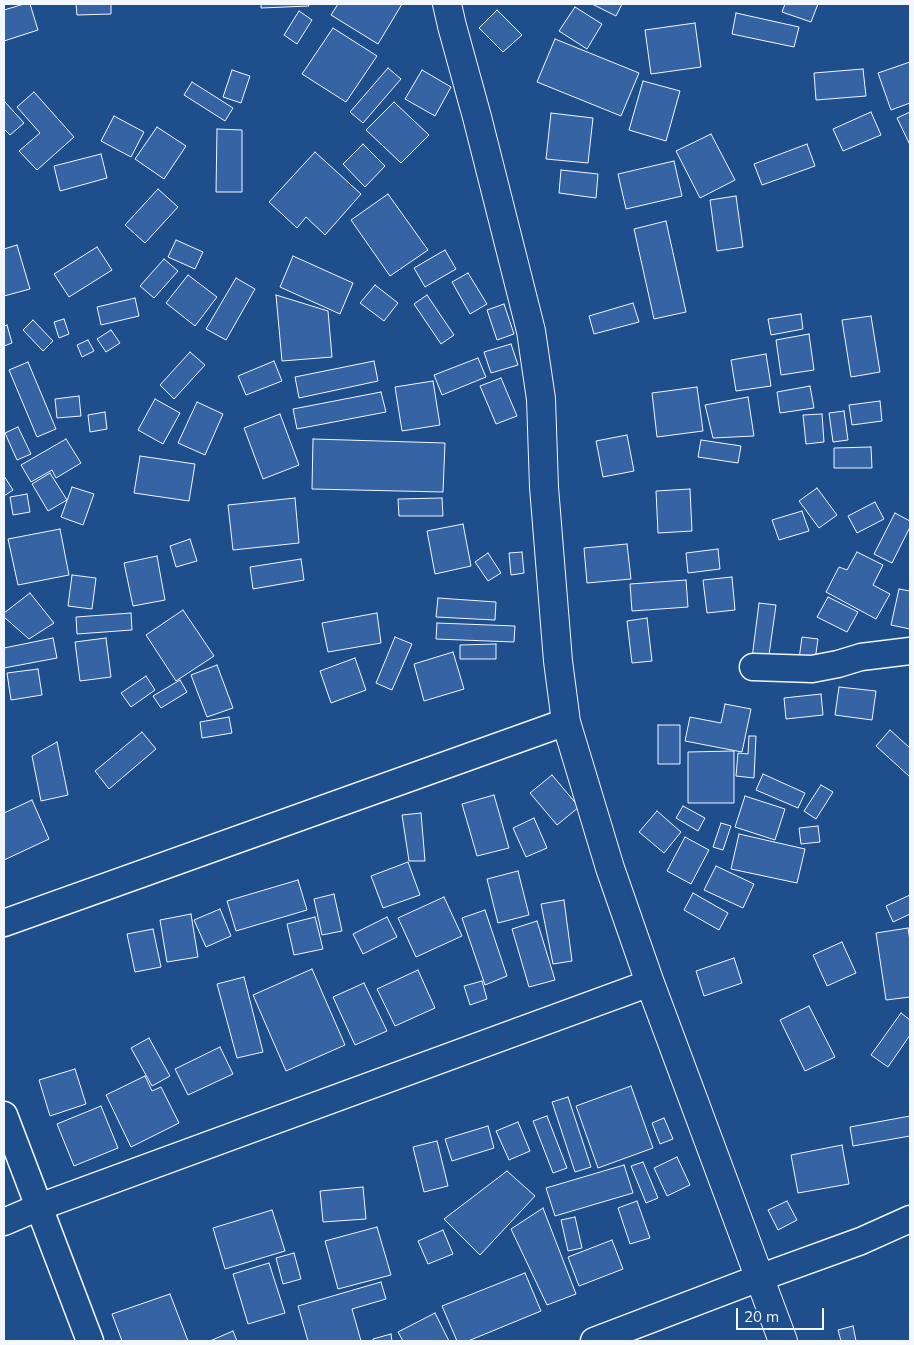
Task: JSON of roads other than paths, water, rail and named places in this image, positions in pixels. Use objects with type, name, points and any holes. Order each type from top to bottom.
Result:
[{"type":"street","points":[[447,4],[531,330],[541,400],[544,487],[558,661],[566,722],[610,868],[650,982],[783,1341]]},
{"type":"street","points":[[753,667],[812,669],[861,657],[910,651]]},
{"type":"street","points":[[4,923],[566,722]]},
{"type":"street","points":[[4,1222],[650,982]]},
{"type":"street","points":[[4,1115],[90,1341]]},
{"type":"street","points":[[594,1341],[861,1240],[910,1219]]}]
